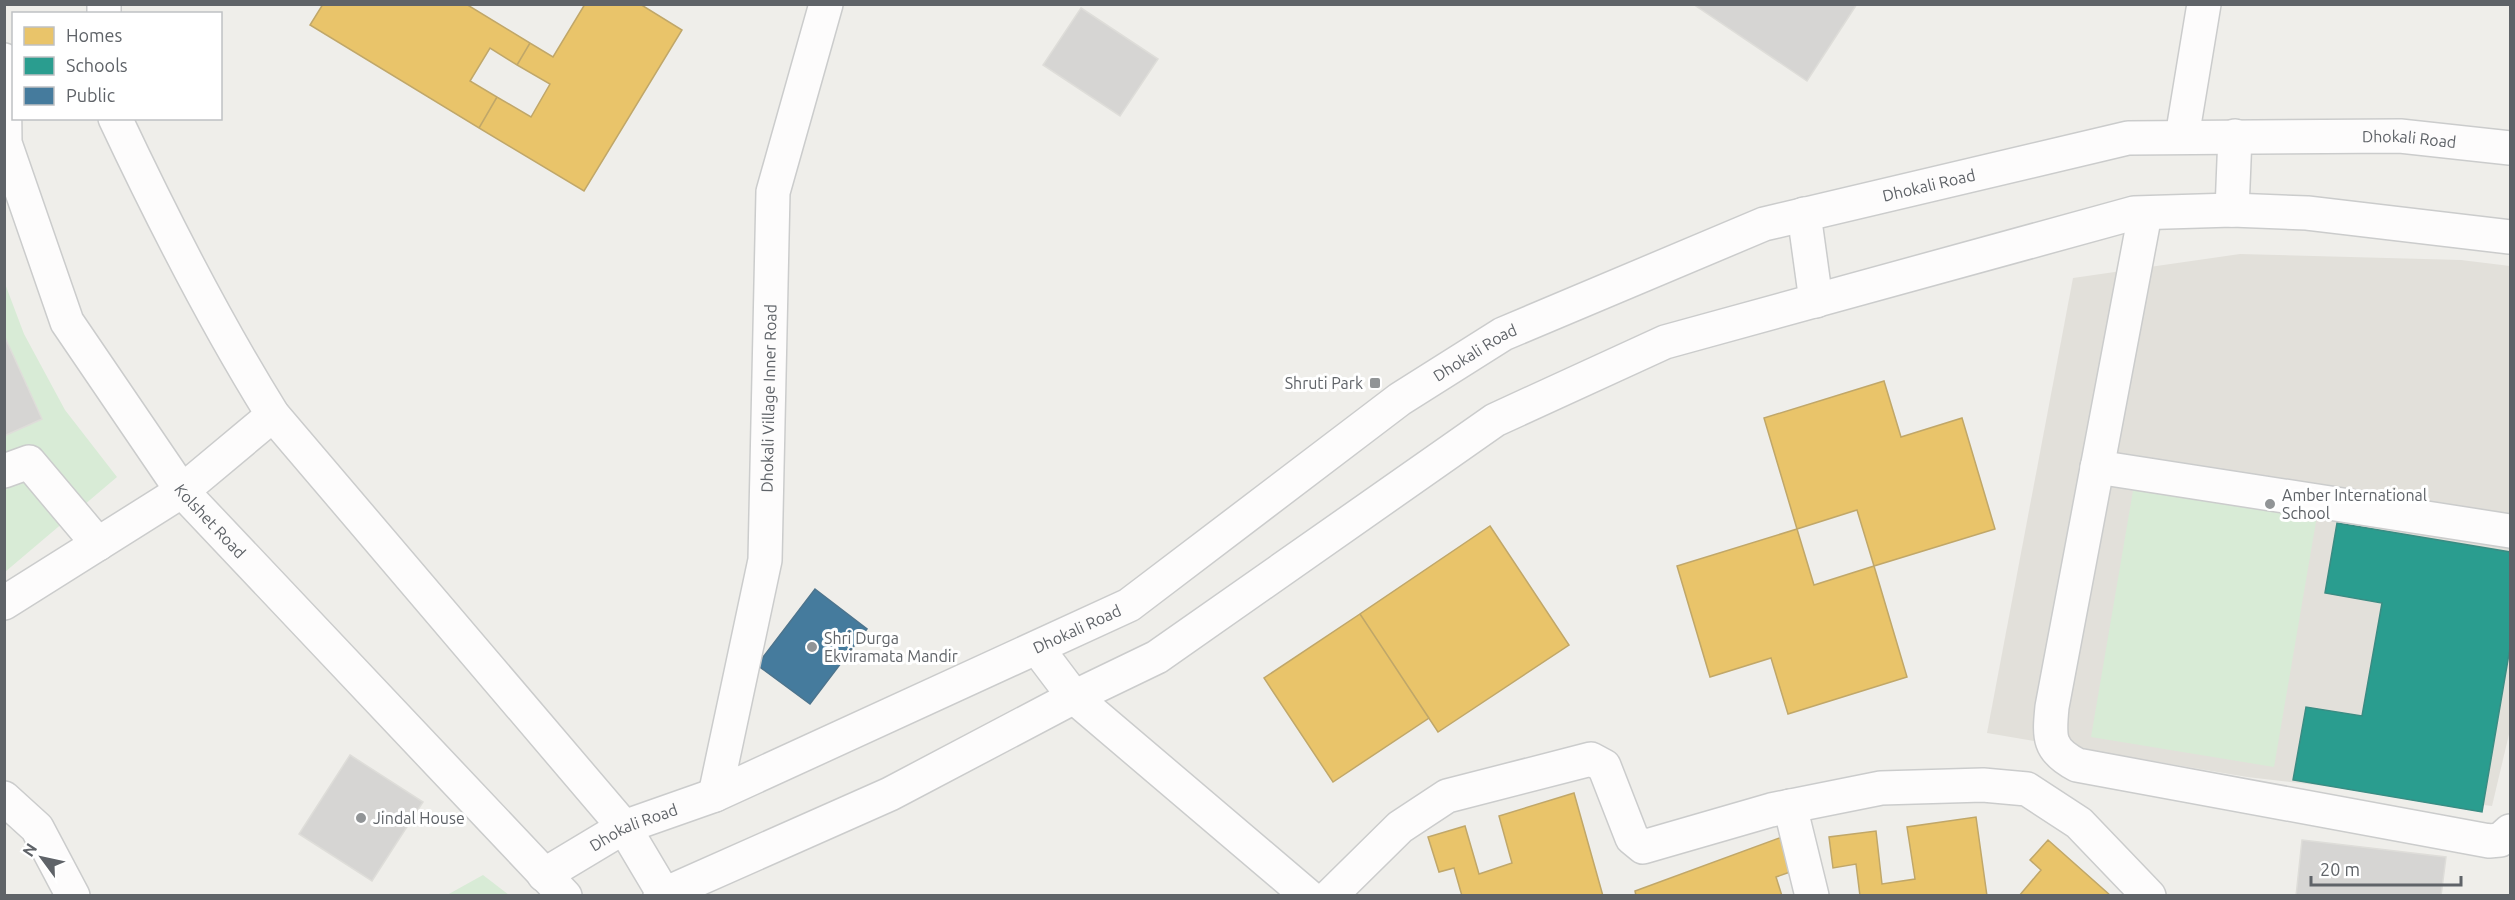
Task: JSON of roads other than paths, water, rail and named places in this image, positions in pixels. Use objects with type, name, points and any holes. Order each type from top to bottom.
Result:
[{"type":"street","name":"Dhokali Village Inner Road","points":[[715,795],[765,560],[773,192],[826,4]]},
{"type":"street","points":[[2182,137],[2204,16],[2204,4]]},
{"type":"street","name":"Kolshet Road","points":[[4,60],[5,143],[67,322],[182,491],[555,885]]},
{"type":"street","points":[[116,120],[178,251],[273,415],[624,827],[664,895],[890,794],[1074,697],[1157,657],[1496,420],[1665,342],[2134,213],[2232,210],[2307,213],[2511,237]]},
{"type":"street","name":"Dhokali Road","points":[[555,885],[624,827],[715,795],[1130,605],[1400,399],[1503,334],[1764,224],[2128,138],[2400,135],[2511,148]]},
{"type":"street","points":[[2232,210],[2235,136]]},
{"type":"street","points":[[1804,214],[1816,301]]},
{"type":"street","points":[[2145,214],[2052,707],[2049,736],[2060,756],[2077,765],[2489,841],[2500,840],[2511,831]]},
{"type":"street","points":[[4,603],[182,491],[273,415]]},
{"type":"street","points":[[4,471],[29,462],[98,544]]},
{"type":"street","points":[[2097,467],[2511,531]]},
{"type":"street","points":[[1037,648],[1074,697],[1308,896]]},
{"type":"street","points":[[1330,896],[1400,827],[1447,796],[1591,759],[1604,766],[1632,838],[1642,847],[1790,806],[1881,788],[1983,785],[2027,789],[2079,823],[2149,896]]},
{"type":"street","points":[[4,798],[37,828],[73,896]]},
{"type":"street","points":[[1790,806],[1812,896]]},
{"type":"place","name":"Shruti Park","points":[[1375,383]]},
{"type":"place","name":"Amber International School","points":[[2270,504]]},
{"type":"place","name":"Shri Durga Ekviramata Mandir","points":[[812,647]]},
{"type":"place","name":"Jindal House","points":[[361,818]]}]
